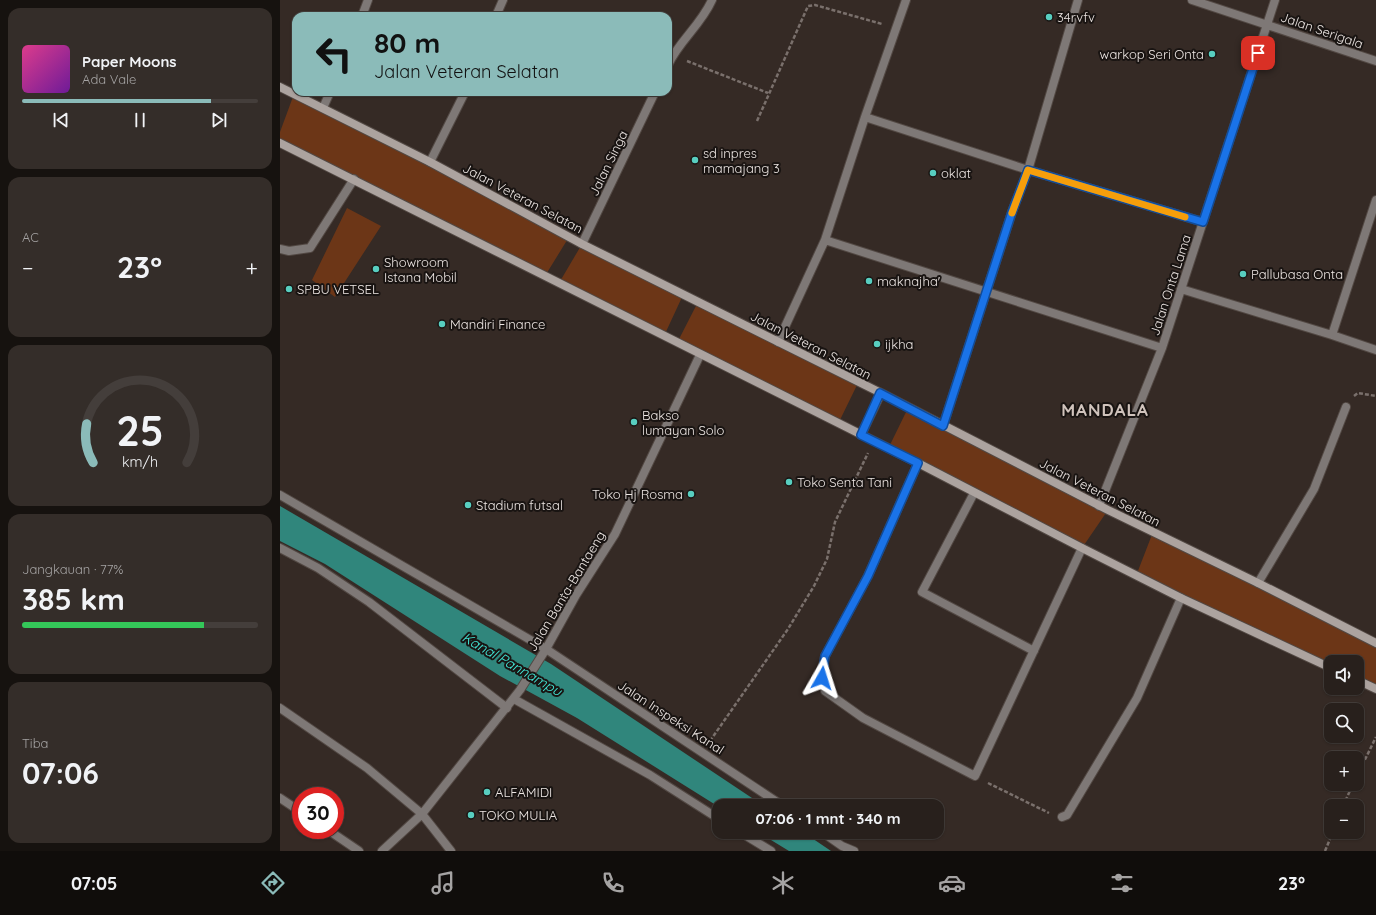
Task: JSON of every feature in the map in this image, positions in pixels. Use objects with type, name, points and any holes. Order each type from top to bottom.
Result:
[{"type":"main road","name":"Jalan Veteran Selatan","points":[[280,87],[292,93]]},
{"type":"main road","name":"Jalan Veteran Selatan","points":[[298,96],[430,162],[582,244],[880,393],[1099,506],[1258,583],[1376,643]]},
{"type":"main road","points":[[280,143],[918,463],[1181,598],[1324,665]]},
{"type":"main road","points":[[861,435],[880,393]]},
{"type":"main road","points":[[1364,683],[1376,689]]},
{"type":"street","points":[[364,12],[368,0]]},
{"type":"street","points":[[498,12],[503,0]]},
{"type":"street","points":[[672,56],[699,22],[712,0]]},
{"type":"street","points":[[778,342],[825,240],[865,117],[906,0]]},
{"type":"street","points":[[943,426],[1012,212],[1028,170],[1078,0]]},
{"type":"street","name":"Jalan Serigala","points":[[1192,0],[1376,61]]},
{"type":"street","name":"Jalan Onta Lama","points":[[1099,506],[1162,348],[1276,0]]},
{"type":"street","points":[[323,108],[328,96]]},
{"type":"street","points":[[430,162],[463,96]]},
{"type":"street","name":"Jalan Singa","points":[[582,244],[653,96]]},
{"type":"street","points":[[865,117],[1028,170],[1203,222]]},
{"type":"street","points":[[280,249],[289,251],[310,248],[354,179]]},
{"type":"street","points":[[1332,335],[1376,200]]},
{"type":"street","points":[[825,240],[1162,348]]},
{"type":"street","points":[[1181,289],[1376,350]]},
{"type":"street","name":"Jalan Banta-Bantaeng","points":[[382,851],[422,814],[514,699],[544,653],[576,595],[615,534],[700,355]]},
{"type":"street","points":[[1258,583],[1314,489],[1346,407]]},
{"type":"street","points":[[918,463],[868,576],[825,656],[822,669],[823,685],[825,691],[863,718],[975,776],[1082,548]]},
{"type":"street","points":[[974,493],[922,592],[1034,651]]},
{"type":"street","name":"Jalan Inspeksi Kanal","points":[[280,495],[544,653],[702,752],[772,799]]},
{"type":"street","points":[[280,548],[318,568],[369,602],[507,708]]},
{"type":"street","points":[[1062,816],[1067,814],[1136,698],[1181,598]]},
{"type":"street","points":[[514,699],[650,775],[712,814]]},
{"type":"street","points":[[280,708],[367,768],[422,814],[451,851]]},
{"type":"street","points":[[280,798],[292,806]]},
{"type":"street","points":[[341,839],[359,851]]},
{"type":"street","points":[[751,839],[771,851]]},
{"type":"street","points":[[832,839],[842,846],[854,851]]},
{"type":"path","points":[[757,120],[808,6],[815,5],[896,28]]},
{"type":"path","points":[[672,56],[768,93]]},
{"type":"path","points":[[1346,407],[1350,398],[1358,393],[1376,396]]},
{"type":"path","points":[[702,752],[788,629],[814,586],[827,559],[835,522],[873,441]]},
{"type":"path","points":[[1364,762],[1376,737]]},
{"type":"path","points":[[975,776],[1056,816],[1062,816]]},
{"type":"path","points":[[1325,851],[1330,839]]},
{"type":"shaded area","points":[[293,96],[298,96],[569,237],[545,276],[280,143],[280,132]]},
{"type":"shaded area","points":[[347,208],[381,226],[335,297],[312,280]]},
{"type":"shaded area","points":[[582,244],[683,295],[664,336],[559,283]]},
{"type":"shaded area","points":[[698,302],[858,383],[838,424],[677,343]]},
{"type":"shaded area","points":[[908,408],[1108,510],[1082,548],[888,449]]},
{"type":"shaded area","points":[[1153,532],[1376,641],[1376,689],[1364,683],[1364,655],[1324,655],[1324,665],[1136,576]]},
{"type":"water","name":"Kanal Pannampu","points":[[280,506],[551,664],[754,799],[712,799],[712,803],[577,718],[500,676],[325,564],[280,541]]},
{"type":"water","points":[[769,839],[813,839],[831,851],[789,851]]},
{"type":"slow traffic","points":[[1012,213],[1028,170],[1185,217]]},
{"type":"place","name":"34rvfv","points":[[1049,17]]},
{"type":"place","name":"warkop Seri Onta","points":[[1212,54]]},
{"type":"place","name":"sd inpres mamajang 3","points":[[695,160]]},
{"type":"place","name":"oklat","points":[[933,173]]},
{"type":"place","name":"Showroom Istana Mobil","points":[[376,269]]},
{"type":"place","name":"Pallubasa Onta","points":[[1243,274]]},
{"type":"place","name":"maknajha'","points":[[869,281]]},
{"type":"place","name":"SPBU VETSEL","points":[[289,289]]},
{"type":"place","name":"Mandiri Finance","points":[[442,324]]},
{"type":"place","name":"ijkha","points":[[877,344]]},
{"type":"place","name":"Bakso lumayan Solo","points":[[634,422]]},
{"type":"place","name":"Toko Senta Tani","points":[[789,482]]},
{"type":"place","name":"Toko Hj Rosma","points":[[691,494]]},
{"type":"place","name":"Stadium futsal","points":[[468,505]]},
{"type":"place","name":"ALFAMIDI","points":[[487,792]]},
{"type":"place","name":"TOKO MULIA","points":[[471,815]]},
{"type":"district","name":"MANDALA","points":[[1105,409]]},
{"type":"route","points":[[822,678],[822,669],[825,656],[868,576],[918,463],[861,435],[880,393],[943,426],[1012,212],[1028,170],[1203,222],[1258,53]]}]
